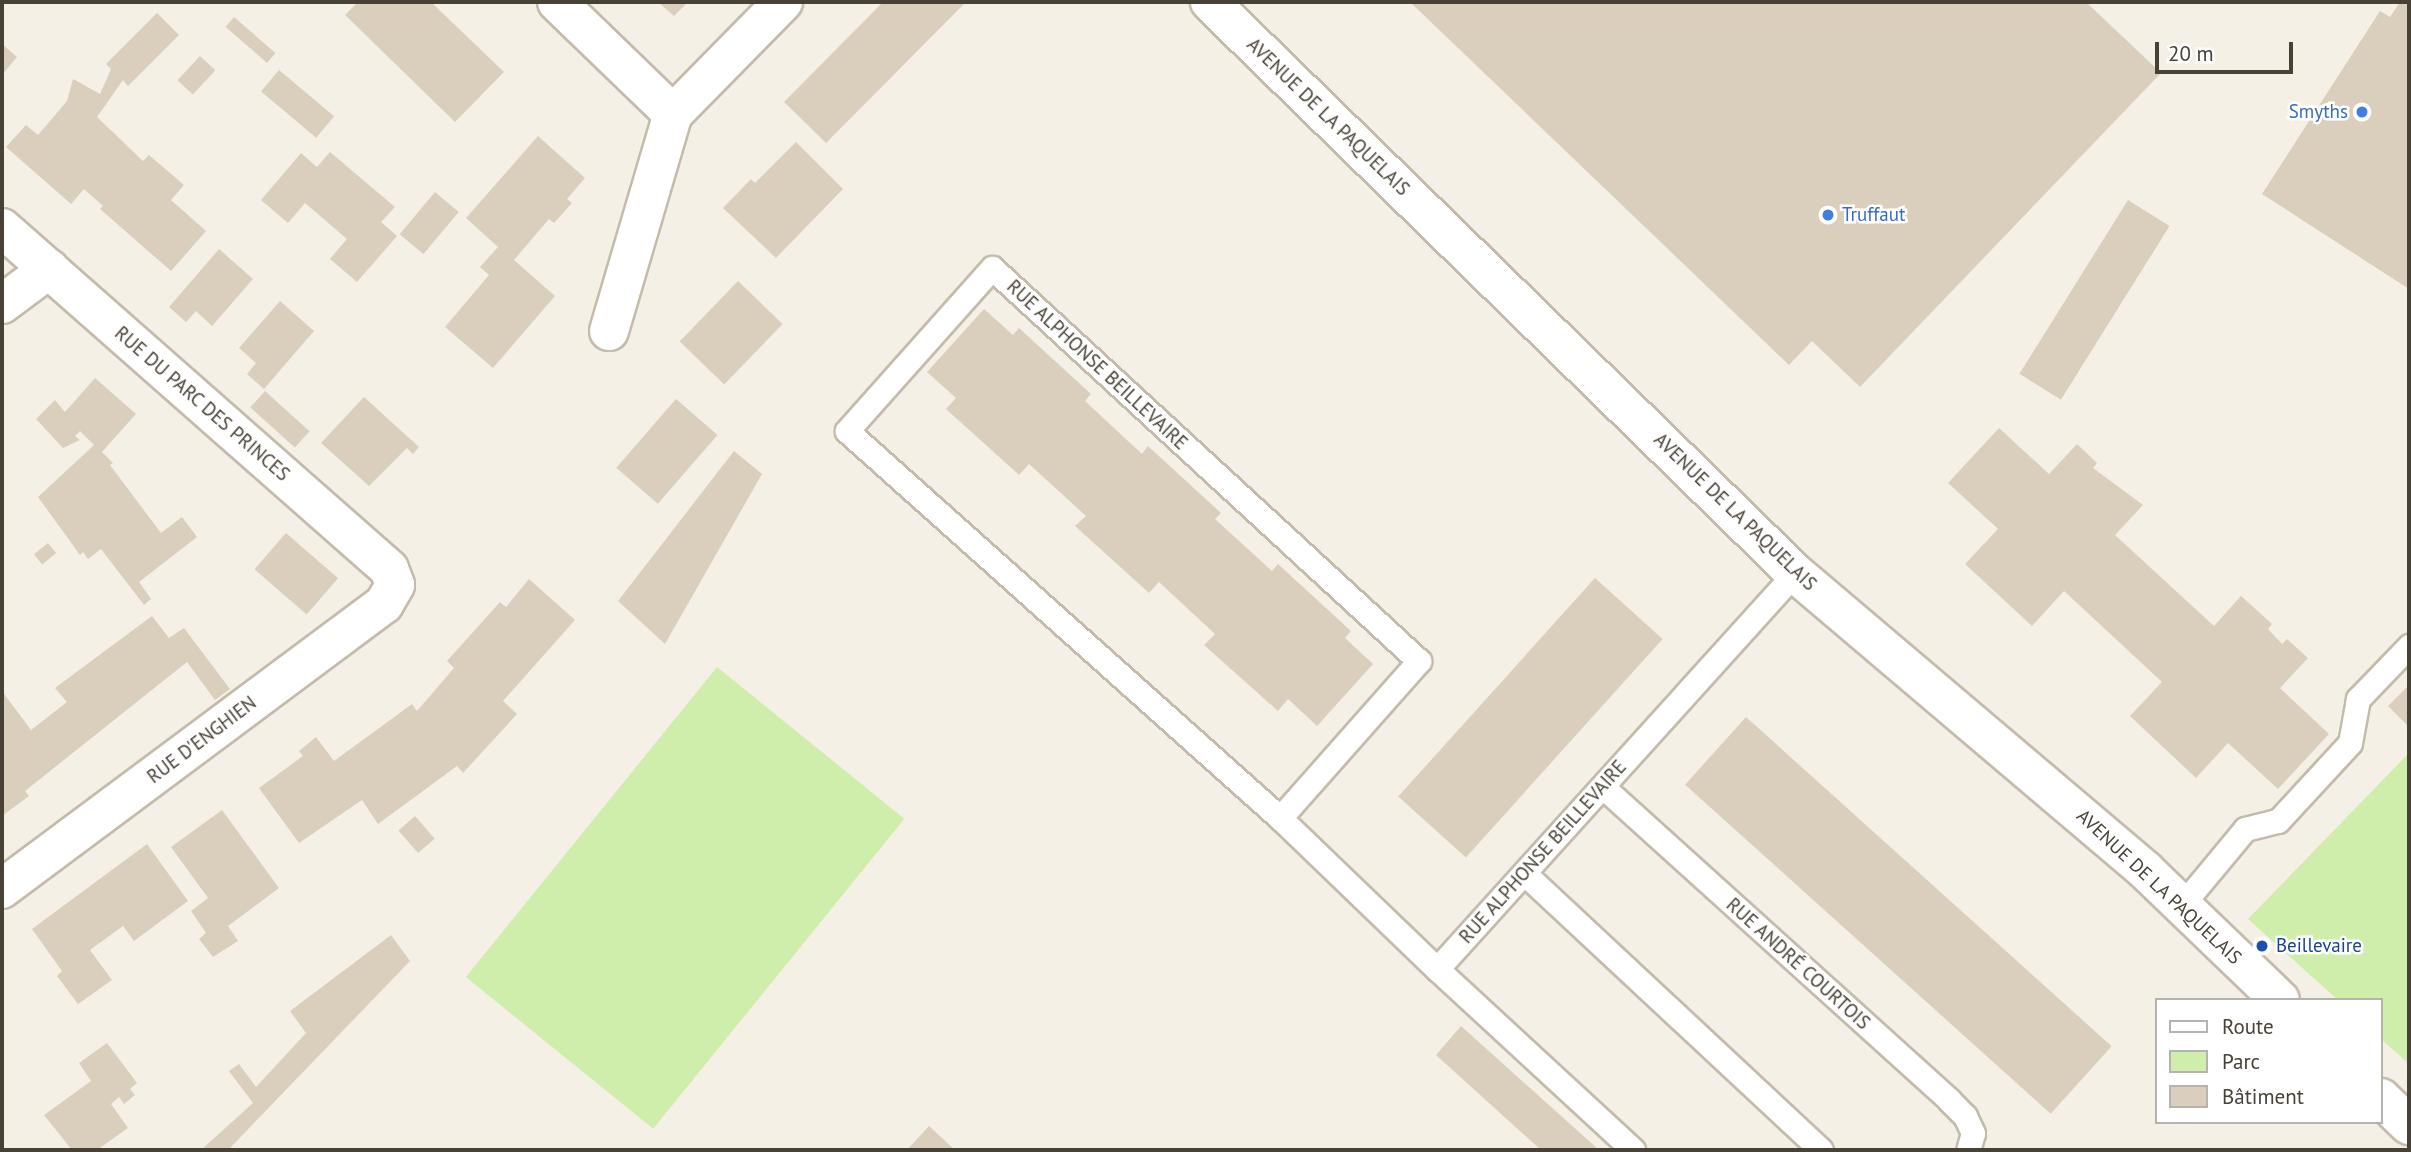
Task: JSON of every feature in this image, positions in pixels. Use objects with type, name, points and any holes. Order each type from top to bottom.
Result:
[{"type":"street","points":[[557,2],[673,114]]},
{"type":"street","points":[[610,331],[673,114],[783,2]]},
{"type":"street","name":"AVENUE DE LA PAQUELAIS","points":[[1210,2],[1795,573],[2182,905],[2278,998]]},
{"type":"street","name":"RUE DU PARC DES PRINCES","points":[[2,228],[389,569],[395,585]]},
{"type":"street","points":[[2,304],[49,269]]},
{"type":"street","name":"RUE D'ENGHIEN","points":[[2,889],[384,604],[395,585]]},
{"type":"street","points":[[2383,1100],[2409,1125]]},
{"type":"lane","name":"RUE ALPHONSE BEILLEVAIRE","points":[[1280,818],[1419,661],[992,268],[847,431],[1280,818],[1437,969],[1795,573]]},
{"type":"lane","points":[[2182,905],[2245,829],[2278,821],[2350,743],[2358,699],[2409,646]]},
{"type":"lane","name":"RUE ANDRÉ COURTOIS","points":[[1603,787],[1965,1116],[1973,1133],[1968,1150]]},
{"type":"lane","points":[[1524,873],[1821,1150]]},
{"type":"lane","points":[[1437,969],[1633,1150]]},
{"type":"green space","points":[[717,667],[904,819],[653,1129],[466,977]]},
{"type":"green space","points":[[2409,753],[2409,1064],[2383,1041],[2383,998],[2336,998],[2248,919]]},
{"type":"building","points":[[358,2],[431,2],[504,72],[455,122],[345,15]]},
{"type":"building","points":[[658,2],[688,2],[674,16]]},
{"type":"building","points":[[883,2],[966,2],[826,143],[784,102]]},
{"type":"building","name":"Truffaut","points":[[1410,2],[2086,2],[2161,73],[1860,387],[1812,341],[1789,365]]},
{"type":"building","name":"Smyths","points":[[2400,2],[2409,2],[2409,289],[2262,194],[2380,11],[2390,17]]},
{"type":"building","points":[[157,13],[179,35],[128,86],[123,80],[97,117],[143,161],[149,155],[184,185],[171,200],[206,231],[171,271],[100,209],[103,206],[84,189],[71,204],[6,147],[26,125],[38,135],[67,101],[73,79],[100,94],[111,69],[106,64]]},
{"type":"building","points":[[234,17],[276,53],[267,63],[225,27]]},
{"type":"building","points":[[2,44],[17,57],[2,75]]},
{"type":"building","points":[[200,56],[215,70],[193,94],[177,80]]},
{"type":"building","points":[[279,70],[334,116],[316,138],[261,91]]},
{"type":"building","points":[[538,136],[585,178],[567,199],[572,203],[554,223],[549,219],[514,260],[555,296],[493,368],[445,327],[489,275],[480,267],[498,247],[466,218]]},
{"type":"building","points":[[796,142],[843,189],[776,258],[723,208],[751,179],[755,183]]},
{"type":"building","points":[[330,152],[395,207],[381,222],[397,236],[357,282],[330,259],[347,239],[305,203],[288,223],[261,200],[301,153],[317,167]]},
{"type":"building","points":[[435,192],[459,212],[423,254],[400,234]]},
{"type":"building","points":[[2128,200],[2170,226],[2061,400],[2019,374]]},
{"type":"building","points":[[219,249],[253,279],[212,326],[196,311],[186,322],[169,307]]},
{"type":"building","points":[[738,281],[783,324],[724,384],[680,341]]},
{"type":"building","points":[[280,301],[314,331],[264,389],[247,374],[256,363],[239,348]]},
{"type":"building","points":[[984,309],[1013,335],[1019,328],[1091,394],[1085,401],[1142,454],[1148,446],[1221,513],[1215,519],[1272,571],[1278,564],[1351,631],[1345,638],[1373,664],[1317,726],[1288,699],[1278,711],[1204,645],[1215,634],[1159,582],[1149,593],[1075,526],[1086,516],[1029,464],[1019,475],[946,409],[956,398],[927,372]]},
{"type":"building","points":[[95,378],[136,414],[102,452],[113,463],[110,465],[161,533],[182,517],[197,537],[139,582],[151,599],[144,605],[101,549],[88,559],[83,552],[80,555],[38,497],[94,445],[80,431],[75,436],[80,440],[63,448],[36,419],[55,400],[65,412]]},
{"type":"building","points":[[265,391],[310,431],[295,447],[250,407]]},
{"type":"building","points":[[364,397],[419,447],[413,454],[407,448],[369,486],[321,443]]},
{"type":"building","points":[[676,399],[718,435],[658,504],[616,468]]},
{"type":"building","points":[[1999,428],[2049,474],[2077,444],[2097,463],[2093,468],[2143,505],[2115,535],[2214,626],[2241,596],[2272,624],[2268,629],[2282,644],[2287,639],[2308,658],[2280,688],[2329,734],[2278,789],[2228,743],[2196,778],[2130,716],[2162,682],[2064,591],[2032,626],[1965,564],[1998,529],[1948,483]]},
{"type":"building","points":[[734,451],[762,474],[665,644],[618,601]]},
{"type":"building","points":[[286,533],[338,578],[307,614],[255,569]]},
{"type":"building","points":[[48,543],[56,553],[42,564],[34,554]]},
{"type":"building","points":[[1595,578],[1663,639],[1466,857],[1398,796]]},
{"type":"building","points":[[529,579],[575,620],[503,701],[517,714],[463,773],[457,766],[378,824],[362,800],[299,843],[259,788],[303,756],[299,751],[316,737],[334,761],[412,704],[417,711],[454,668],[447,661],[500,602],[506,607]]},
{"type":"building","points":[[152,616],[169,638],[184,628],[230,689],[215,700],[187,662],[25,791],[29,796],[2,816],[2,691],[31,730],[67,702],[55,688]]},
{"type":"building","points":[[2409,685],[2409,727],[2388,706]]},
{"type":"building","points":[[1746,717],[2112,1046],[2051,1114],[1685,785]]},
{"type":"building","points":[[222,810],[279,888],[228,926],[238,941],[213,957],[199,939],[206,933],[191,911],[208,898],[171,847]]},
{"type":"building","points":[[415,816],[435,839],[418,853],[398,830]]},
{"type":"building","points":[[147,844],[188,901],[134,941],[123,926],[90,950],[112,980],[78,1004],[57,976],[62,971],[32,929]]},
{"type":"building","points":[[391,935],[410,961],[228,1150],[201,1150],[253,1103],[229,1071],[239,1064],[256,1087],[306,1033],[290,1011]]},
{"type":"building","points":[[1461,1026],[1599,1150],[1541,1150],[1436,1055]]},
{"type":"building","points":[[107,1043],[137,1083],[130,1089],[135,1095],[124,1104],[119,1097],[111,1104],[128,1128],[97,1150],[72,1150],[44,1115],[91,1081],[79,1063]]},
{"type":"building","points":[[929,1126],[955,1150],[907,1150]]},
{"type":"place","name":"Smyths","points":[[2362,112]]},
{"type":"place","name":"Truffaut","points":[[1828,215]]},
{"type":"place","name":"Beillevaire","points":[[2262,946]]}]
